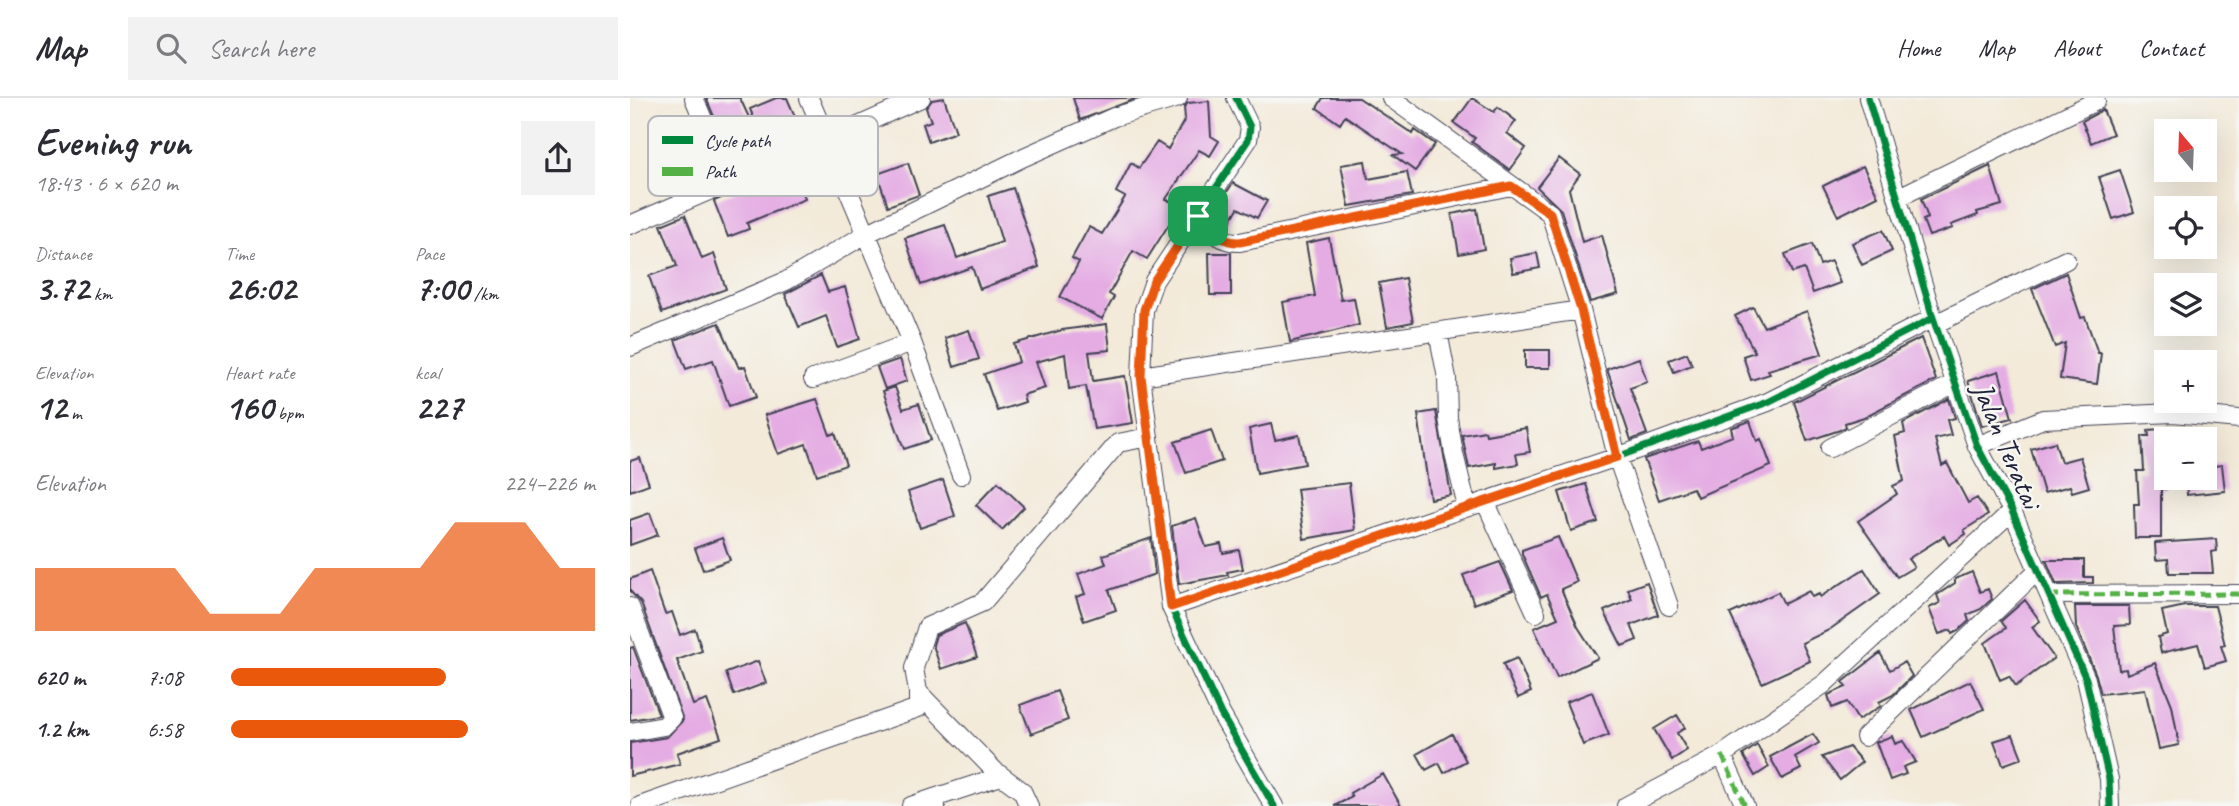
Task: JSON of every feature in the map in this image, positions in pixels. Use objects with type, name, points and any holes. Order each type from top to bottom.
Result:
[{"type":"street","points":[[694,98],[702,116]]},
{"type":"street","points":[[809,98],[817,116]]},
{"type":"street","points":[[878,117],[921,98]]},
{"type":"street","points":[[630,347],[786,281],[866,234],[1114,117],[1178,98]]},
{"type":"street","points":[[1236,98],[1250,127],[1248,140],[1150,290],[1144,310],[1141,376],[1171,607],[1222,713],[1274,806]]},
{"type":"street","points":[[1391,98],[1550,213],[1581,310],[1617,457],[1669,606]]},
{"type":"street","name":"Jalan Teratai","points":[[1868,98],[1934,321],[1977,446],[2012,511],[2086,679],[2099,723],[2109,779],[2110,806]]},
{"type":"street","points":[[1899,197],[2096,101]]},
{"type":"street","points":[[1198,216],[1220,238],[1228,242],[1240,242],[1511,186]]},
{"type":"street","points":[[630,225],[695,196]]},
{"type":"street","points":[[850,196],[912,342],[961,475]]},
{"type":"street","points":[[1171,607],[1617,457],[1768,402],[2066,260]]},
{"type":"street","points":[[1141,376],[1581,310]]},
{"type":"street","points":[[1438,332],[1447,378],[1448,418],[1467,507]]},
{"type":"street","points":[[813,379],[912,342]]},
{"type":"street","points":[[1830,448],[1955,383]]},
{"type":"street","points":[[1977,446],[2043,419],[2173,413],[2239,419]]},
{"type":"street","points":[[640,806],[918,708],[914,668],[926,626],[984,602],[1118,443],[1149,437]]},
{"type":"street","points":[[1485,501],[1536,613]]},
{"type":"street","points":[[1626,806],[1722,755],[1824,684],[2012,511]]},
{"type":"street","points":[[1865,737],[2038,570]]},
{"type":"street","points":[[2049,595],[2239,594]]},
{"type":"street","points":[[630,607],[637,642],[672,718],[664,726],[630,732]]},
{"type":"street","points":[[918,692],[1001,776],[1022,791],[1029,806]]},
{"type":"street","points":[[1722,755],[1745,806]]},
{"type":"street","points":[[911,806],[935,802],[1001,776]]},
{"type":"building","points":[[706,98],[740,98],[748,116],[714,116]]},
{"type":"building","points":[[776,98],[787,98],[795,116],[753,116],[750,109]]},
{"type":"building","points":[[944,98],[956,132],[929,142],[923,124],[931,121],[926,108],[932,100]]},
{"type":"building","points":[[1073,98],[1138,98],[1080,120]]},
{"type":"building","points":[[1323,98],[1359,98],[1413,134],[1415,130],[1435,144],[1415,171],[1393,155],[1402,154],[1345,116],[1340,124],[1317,108]]},
{"type":"building","points":[[1472,98],[1494,112],[1498,107],[1516,121],[1507,133],[1526,148],[1510,170],[1472,142],[1475,138],[1454,123]]},
{"type":"building","points":[[1209,101],[1211,136],[1219,141],[1210,156],[1199,150],[1166,199],[1188,210],[1178,225],[1171,221],[1147,259],[1133,251],[1109,294],[1114,297],[1102,319],[1060,297],[1079,262],[1072,258],[1089,227],[1102,234],[1125,197],[1116,192],[1131,163],[1139,168],[1157,142],[1168,149],[1185,119],[1184,107],[1188,103]]},
{"type":"building","points":[[2103,110],[2113,134],[2091,143],[2082,121]]},
{"type":"building","points":[[1559,158],[1580,174],[1569,189],[1582,242],[1602,235],[1618,294],[1590,302],[1561,210],[1537,187]]},
{"type":"building","points":[[1365,161],[1368,179],[1407,172],[1412,195],[1349,206],[1341,165]]},
{"type":"building","points":[[908,163],[919,195],[888,206],[878,174]]},
{"type":"building","points":[[1863,166],[1878,196],[1838,216],[1823,186]]},
{"type":"building","points":[[1990,166],[2002,205],[1977,212],[1978,215],[1951,225],[1953,228],[1929,236],[1923,220],[1928,218],[1921,199]]},
{"type":"building","points":[[2120,170],[2134,212],[2113,219],[2099,177]]},
{"type":"building","points":[[1233,183],[1267,201],[1257,218],[1238,208],[1227,227],[1212,214]]},
{"type":"building","points":[[1013,188],[1039,267],[980,289],[972,267],[921,285],[905,238],[945,225],[957,258],[1002,242],[988,196]]},
{"type":"building","points":[[726,196],[804,196],[805,199],[747,223],[749,229],[728,237],[714,201]]},
{"type":"building","points":[[1477,209],[1484,249],[1459,254],[1452,214]]},
{"type":"building","points":[[685,215],[702,259],[714,254],[726,289],[662,313],[649,276],[677,266],[661,225]]},
{"type":"building","points":[[1883,230],[1892,251],[1862,265],[1852,243]]},
{"type":"building","points":[[1329,238],[1341,300],[1354,298],[1359,325],[1290,342],[1283,302],[1315,296],[1306,243]]},
{"type":"building","points":[[1812,244],[1820,265],[1831,261],[1840,283],[1813,293],[1804,269],[1792,273],[1785,254]]},
{"type":"building","points":[[1209,253],[1231,253],[1231,295],[1210,295]]},
{"type":"building","points":[[1537,253],[1540,268],[1513,273],[1510,258]]},
{"type":"building","points":[[2066,273],[2081,318],[2085,317],[2098,353],[2101,353],[2097,384],[2060,379],[2065,343],[2055,347],[2032,289]]},
{"type":"building","points":[[821,275],[828,292],[845,287],[860,339],[837,347],[826,316],[799,327],[785,294]]},
{"type":"building","points":[[1405,278],[1413,322],[1387,327],[1379,283]]},
{"type":"building","points":[[1753,307],[1764,327],[1807,311],[1822,354],[1768,370],[1770,374],[1751,380],[1743,356],[1755,352],[1735,316]]},
{"type":"building","points":[[719,323],[739,368],[745,366],[756,397],[729,406],[713,360],[686,369],[675,340]]},
{"type":"building","points":[[1107,324],[1110,350],[1089,352],[1093,381],[1125,376],[1133,423],[1094,429],[1086,386],[1069,389],[1065,354],[1036,362],[1045,388],[1023,395],[1025,402],[997,411],[984,374],[1019,362],[1014,344],[1062,330]]},
{"type":"building","points":[[969,330],[979,359],[954,367],[945,338]]},
{"type":"building","points":[[1921,338],[1936,380],[1864,417],[1845,423],[1846,427],[1840,430],[1807,441],[1794,402]]},
{"type":"building","points":[[1525,350],[1550,350],[1550,368],[1525,368]]},
{"type":"building","points":[[1687,353],[1692,365],[1674,372],[1669,360]]},
{"type":"building","points":[[1639,358],[1647,382],[1630,388],[1647,434],[1631,440],[1607,369]]},
{"type":"building","points":[[900,359],[907,381],[885,389],[877,367]]},
{"type":"building","points":[[1999,371],[2012,418],[1982,426],[1968,381]]},
{"type":"building","points":[[895,387],[903,409],[919,404],[931,440],[904,449],[883,391]]},
{"type":"building","points":[[817,399],[830,435],[835,433],[846,465],[817,475],[806,444],[778,454],[765,415]]},
{"type":"building","points":[[1949,399],[1955,418],[1947,420],[1951,435],[1935,439],[1942,466],[1947,463],[1968,503],[1977,498],[1988,515],[1964,530],[1966,534],[1949,545],[1944,536],[1908,559],[1914,567],[1897,577],[1858,521],[1897,494],[1893,486],[1904,481],[1895,436],[1905,433],[1903,423]]},
{"type":"building","points":[[1436,411],[1451,495],[1430,499],[1418,414]]},
{"type":"building","points":[[1750,421],[1757,441],[1761,439],[1771,466],[1697,497],[1693,488],[1659,500],[1644,459],[1698,441],[1701,448],[1733,436],[1731,428]]},
{"type":"building","points":[[1271,424],[1275,440],[1299,435],[1305,464],[1257,473],[1249,429]]},
{"type":"building","points":[[1526,428],[1530,452],[1516,454],[1518,464],[1496,468],[1496,463],[1469,468],[1462,435],[1485,431],[1486,435]]},
{"type":"building","points":[[1211,430],[1222,461],[1186,473],[1175,442]]},
{"type":"building","points":[[2148,430],[2154,430],[2154,490],[2161,490],[2161,538],[2135,538],[2134,504],[2139,504],[2137,471],[2144,471],[2142,436],[2149,436]]},
{"type":"building","points":[[2055,442],[2061,462],[2080,457],[2089,487],[2072,492],[2070,486],[2044,493],[2031,449]]},
{"type":"building","points":[[640,458],[649,484],[630,491],[630,461]]},
{"type":"building","points":[[2222,465],[2225,491],[2187,495],[2187,490],[2217,490],[2217,466]]},
{"type":"building","points":[[943,480],[955,516],[920,528],[908,492]]},
{"type":"building","points":[[998,482],[1024,507],[1002,530],[976,505]]},
{"type":"building","points":[[1349,483],[1355,530],[1304,539],[1297,489]]},
{"type":"building","points":[[1586,484],[1598,522],[1571,531],[1559,492]]},
{"type":"building","points":[[650,513],[658,535],[630,545],[630,520]]},
{"type":"building","points":[[1196,518],[1206,547],[1221,544],[1223,553],[1239,550],[1243,569],[1227,572],[1228,575],[1179,584],[1172,526]]},
{"type":"building","points":[[1558,537],[1577,582],[1561,589],[1578,627],[1598,658],[1557,678],[1534,628],[1558,618],[1547,594],[1541,597],[1522,550]]},
{"type":"building","points":[[722,538],[730,560],[703,570],[695,548]]},
{"type":"building","points":[[1151,538],[1155,574],[1109,590],[1116,610],[1084,621],[1076,597],[1085,594],[1078,574],[1106,564],[1103,555]]},
{"type":"building","points":[[2216,539],[2217,551],[2211,552],[2213,573],[2169,573],[2168,559],[2156,560],[2155,543]]},
{"type":"building","points":[[2046,560],[2084,560],[2084,577],[2093,577],[2093,583],[2056,584]]},
{"type":"building","points":[[1500,562],[1513,590],[1474,604],[1463,575]]},
{"type":"building","points":[[1864,569],[1880,594],[1829,630],[1802,643],[1810,661],[1762,683],[1730,614],[1778,592],[1784,604],[1809,591],[1812,597],[1819,594],[1820,597]]},
{"type":"building","points":[[650,571],[665,614],[672,612],[680,635],[695,629],[702,651],[677,660],[693,705],[707,700],[721,738],[677,753],[680,764],[630,776],[630,743],[667,737],[683,720],[641,603],[630,591],[630,579]]},
{"type":"building","points":[[1972,572],[1980,592],[1988,589],[1992,599],[1981,609],[1967,615],[1969,621],[1958,631],[1939,634],[1929,608],[1940,603],[1937,595],[1955,583],[1955,579]]},
{"type":"building","points":[[1647,582],[1658,615],[1631,625],[1637,640],[1622,646],[1604,611],[1632,599],[1628,589]]},
{"type":"building","points":[[2025,600],[2040,621],[2032,627],[2054,658],[2016,686],[2009,676],[2000,680],[1985,643],[2006,628],[2001,621]]},
{"type":"building","points":[[2075,606],[2129,606],[2130,625],[2114,626],[2119,670],[2126,669],[2127,674],[2155,663],[2172,705],[2179,745],[2159,749],[2145,689],[2101,694],[2076,627]]},
{"type":"building","points":[[2185,606],[2215,606],[2225,645],[2221,646],[2226,661],[2205,667],[2198,644],[2161,653],[2158,637],[2167,634],[2162,611]]},
{"type":"building","points":[[965,623],[977,657],[941,669],[933,645],[936,635]]},
{"type":"building","points":[[633,647],[659,715],[630,720],[630,648]]},
{"type":"building","points":[[1880,653],[1890,670],[1904,662],[1912,676],[1893,695],[1879,702],[1881,706],[1858,720],[1847,702],[1832,708],[1828,695],[1846,687],[1843,682]]},
{"type":"building","points":[[1517,658],[1531,692],[1518,698],[1503,664]]},
{"type":"building","points":[[758,661],[766,683],[734,695],[726,673]]},
{"type":"building","points":[[1970,681],[1984,709],[1923,737],[1911,710]]},
{"type":"building","points":[[1057,691],[1068,720],[1031,734],[1020,705]]},
{"type":"building","points":[[1592,692],[1609,735],[1583,745],[1566,702]]},
{"type":"building","points":[[1677,715],[1685,728],[1677,733],[1687,750],[1672,760],[1654,729]]},
{"type":"building","points":[[1452,734],[1466,761],[1444,773],[1439,763],[1426,770],[1417,754]]},
{"type":"building","points":[[1813,734],[1819,743],[1795,757],[1801,769],[1782,779],[1770,757]]},
{"type":"building","points":[[2013,735],[2022,758],[2003,765],[1994,741]]},
{"type":"building","points":[[1892,736],[1895,744],[1903,741],[1916,762],[1903,767],[1906,774],[1890,780],[1876,742]]},
{"type":"building","points":[[1757,745],[1769,767],[1755,776],[1743,755]]},
{"type":"building","points":[[1849,747],[1862,762],[1840,780],[1822,757]]},
{"type":"building","points":[[1383,774],[1401,806],[1334,806],[1352,797],[1350,793]]},
{"type":"marked path","points":[[2049,595],[2239,594]]},
{"type":"marked path","points":[[1722,755],[1745,806]]},
{"type":"cycle path","points":[[1236,98],[1250,127],[1248,140],[1154,281],[1144,310],[1141,376],[1171,607],[1221,714],[1274,806]]},
{"type":"cycle path","points":[[1868,98],[1933,318],[1977,446],[2012,511],[2086,679],[2109,779],[2110,806]]},
{"type":"cycle path","points":[[1171,607],[1617,457],[1768,402],[1933,318]]},
{"type":"route","points":[[1511,186],[1550,213],[1581,310],[1617,457],[1171,607],[1141,376],[1144,310],[1154,281],[1198,216],[1220,238],[1228,242],[1240,242],[1511,186]]}]
